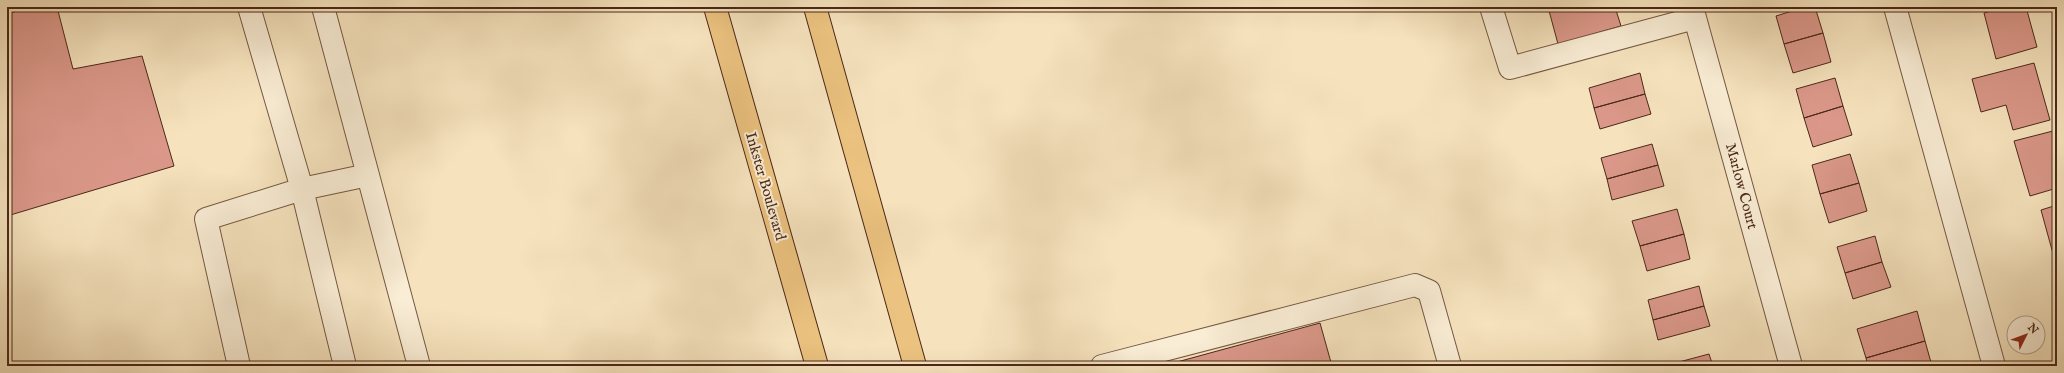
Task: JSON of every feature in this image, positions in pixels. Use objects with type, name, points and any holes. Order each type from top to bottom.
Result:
[{"type":"main road","name":"Inkster Boulevard","points":[[715,7],[817,366]]},
{"type":"main road","points":[[815,7],[915,366]]},
{"type":"street","points":[[249,7],[302,189],[345,366]]},
{"type":"street","points":[[323,7],[419,366]]},
{"type":"street","points":[[1491,7],[1510,68],[1694,13]]},
{"type":"street","points":[[1895,7],[1994,366]]},
{"type":"street","name":"Marlow Court","points":[[1694,13],[1791,366]]},
{"type":"street","points":[[239,366],[206,219],[302,189],[368,175]]},
{"type":"street","points":[[1102,366],[1415,284],[1429,292],[1450,366]]},
{"type":"building","points":[[30,7],[57,7],[73,69],[142,56],[174,166],[7,216],[7,14]]},
{"type":"building","points":[[1548,7],[1615,7],[1621,26],[1558,44]]},
{"type":"building","points":[[1805,7],[1815,7],[1823,33],[1784,44],[1776,16]]},
{"type":"building","points":[[2006,7],[2026,7],[2037,47],[1996,59],[1984,13]]},
{"type":"building","points":[[1823,33],[1831,62],[1793,73],[1784,44]]},
{"type":"building","points":[[2034,63],[2050,120],[2013,130],[2006,105],[1981,112],[1972,79]]},
{"type":"building","points":[[1640,73],[1645,94],[1594,108],[1589,88]]},
{"type":"building","points":[[1835,78],[1843,106],[1804,118],[1796,89]]},
{"type":"building","points":[[1645,94],[1651,114],[1600,129],[1594,108]]},
{"type":"building","points":[[1843,106],[1852,135],[1813,147],[1804,118]]},
{"type":"building","points":[[2053,131],[2057,146],[2057,188],[2030,196],[2014,141]]},
{"type":"building","points":[[1652,144],[1658,165],[1607,179],[1601,158]]},
{"type":"building","points":[[1850,154],[1859,183],[1820,194],[1812,165]]},
{"type":"building","points":[[1658,165],[1664,186],[1612,200],[1607,179]]},
{"type":"building","points":[[1859,183],[1867,211],[1829,223],[1820,194]]},
{"type":"building","points":[[2057,205],[2057,260],[2055,261],[2041,210]]},
{"type":"building","points":[[1677,209],[1684,234],[1640,246],[1632,221]]},
{"type":"building","points":[[1684,234],[1690,259],[1647,271],[1640,246]]},
{"type":"building","points":[[1875,236],[1882,262],[1845,273],[1837,247]]},
{"type":"building","points":[[1882,262],[1891,287],[1853,299],[1845,273]]},
{"type":"building","points":[[1699,286],[1704,306],[1653,320],[1648,300]]},
{"type":"building","points":[[1704,306],[1710,326],[1658,340],[1653,320]]},
{"type":"building","points":[[1917,311],[1925,341],[1866,358],[1857,329]]},
{"type":"building","points":[[1320,323],[1332,366],[1166,365]]},
{"type":"building","points":[[1925,341],[1932,366],[1868,366],[1866,358]]},
{"type":"building","points":[[1709,354],[1713,366],[1664,366]]}]
